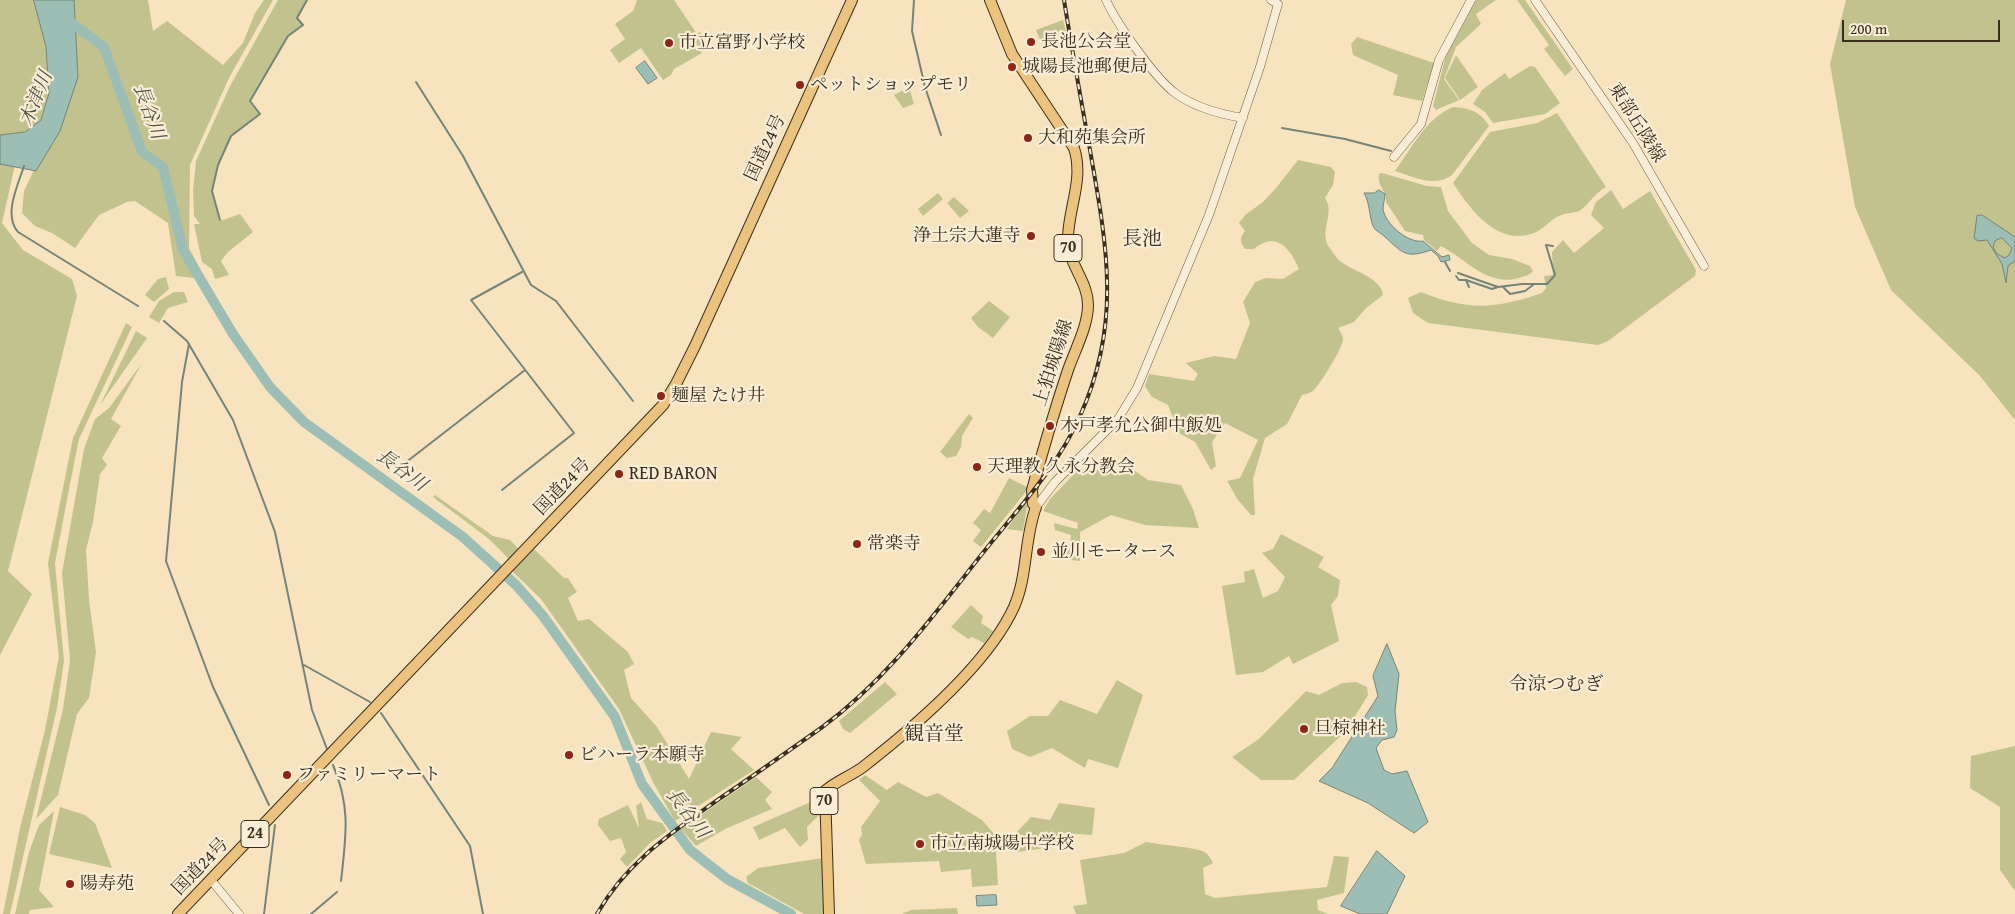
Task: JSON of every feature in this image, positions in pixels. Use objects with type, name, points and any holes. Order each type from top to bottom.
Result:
[{"type":"main road","name":"国道24号","points":[[178,914],[663,405],[695,346],[852,0]]},
{"type":"main road","name":"上狛城陽線","points":[[829,914],[825,791],[862,768],[908,730],[957,684],[996,636],[1014,608],[1019,590],[1029,526],[1036,507],[1033,504],[1032,490],[1065,379],[1086,318],[1088,305],[1086,292],[1068,252],[1068,235],[1079,174],[1078,159],[1074,148],[1012,54],[990,0]]},
{"type":"street","points":[[1106,0],[1132,43],[1173,91],[1188,101],[1212,111],[1243,118]]},
{"type":"street","points":[[1394,157],[1421,124],[1444,46],[1471,0]]},
{"type":"street","name":"東部丘陵線","points":[[1535,0],[1634,144],[1704,266]]},
{"type":"street","points":[[1036,507],[1055,482],[1104,434],[1128,406],[1194,254],[1243,118],[1277,1]]},
{"type":"street","points":[[211,880],[239,914]]},
{"type":"green space","points":[[0,0],[34,0],[46,47],[49,93],[41,120],[25,132],[0,135]]},
{"type":"green space","points":[[74,0],[148,0],[153,31],[167,21],[223,65],[243,43],[255,13],[264,0],[273,0],[229,78],[190,165],[189,248],[204,276],[201,279],[176,276],[168,223],[135,201],[127,202],[99,215],[75,248],[52,233],[35,226],[22,213],[24,191],[78,77]]},
{"type":"green space","points":[[278,0],[307,0],[297,18],[303,25],[288,36],[250,101],[260,114],[231,136],[218,165],[212,191],[220,221],[240,214],[253,232],[228,252],[221,261],[229,275],[215,279],[212,269],[202,262],[194,224],[200,224],[194,216],[193,190],[196,161],[230,86]]},
{"type":"green space","points":[[637,0],[674,0],[697,34],[700,32],[704,38],[702,39],[704,45],[699,49],[702,53],[674,69],[671,75],[663,80],[641,48],[619,63],[610,50],[625,39],[615,24],[633,11]]},
{"type":"green space","points":[[1476,0],[1496,0],[1476,14],[1481,24],[1456,47],[1444,79],[1459,100],[1436,110],[1433,106],[1448,47]]},
{"type":"green space","points":[[1517,0],[1525,0],[1573,69],[1565,76],[1544,49],[1549,45]]},
{"type":"green space","points":[[1846,0],[2015,0],[2015,420],[1980,376],[1891,290],[1855,207],[1830,64]]},
{"type":"green space","points":[[1063,20],[1066,32],[1042,44],[1036,30]]},
{"type":"green space","points":[[1357,37],[1434,63],[1422,101],[1393,95],[1398,75],[1353,55],[1351,44]]},
{"type":"green space","points":[[1456,55],[1478,87],[1460,100],[1445,78]]},
{"type":"green space","points":[[1530,66],[1535,67],[1560,103],[1545,114],[1493,123],[1485,112],[1473,104],[1482,90],[1505,73],[1509,79]]},
{"type":"green space","points":[[909,87],[914,104],[903,108],[894,95]]},
{"type":"green space","points":[[1453,107],[1474,111],[1489,126],[1452,175],[1439,181],[1432,181],[1395,171],[1427,126],[1435,118]]},
{"type":"green space","points":[[1557,113],[1606,187],[1581,210],[1559,216],[1534,233],[1521,236],[1508,235],[1497,230],[1476,214],[1453,183],[1490,132],[1537,123]]},
{"type":"green space","points":[[1298,160],[1331,167],[1335,172],[1333,185],[1325,198],[1329,208],[1325,235],[1327,242],[1341,262],[1370,278],[1381,288],[1383,295],[1366,308],[1354,322],[1338,328],[1343,339],[1342,343],[1336,357],[1316,388],[1302,395],[1287,424],[1265,438],[1253,479],[1255,515],[1251,515],[1238,500],[1227,481],[1240,478],[1258,440],[1225,423],[1212,442],[1216,466],[1211,470],[1195,442],[1179,433],[1168,405],[1152,397],[1145,386],[1149,374],[1194,381],[1198,374],[1186,363],[1214,356],[1236,359],[1250,323],[1243,302],[1255,282],[1266,278],[1283,279],[1299,269],[1291,254],[1281,244],[1269,241],[1254,249],[1245,249],[1241,240],[1245,231],[1239,223],[1245,215],[1263,202]]},
{"type":"green space","points":[[0,164],[15,165],[2,223],[23,250],[72,279],[77,296],[8,571],[32,594],[0,655]]},
{"type":"green space","points":[[1382,173],[1427,186],[1441,187],[1448,211],[1472,243],[1489,255],[1512,259],[1530,266],[1533,271],[1519,278],[1497,279],[1477,270],[1441,246],[1437,251],[1424,240],[1423,235],[1405,231],[1386,202],[1379,178],[1379,174]]},
{"type":"green space","points":[[1611,190],[1623,209],[1650,191],[1696,270],[1695,276],[1608,341],[1598,345],[1428,323],[1413,313],[1408,298],[1421,292],[1453,302],[1482,306],[1510,302],[1542,293],[1546,288],[1544,276],[1553,275],[1552,252],[1563,240],[1574,253],[1604,228],[1591,215],[1596,202]]},
{"type":"green space","points":[[938,193],[943,199],[923,216],[918,209]]},
{"type":"green space","points":[[954,197],[969,211],[960,218],[947,203]]},
{"type":"green space","points":[[166,277],[169,289],[154,302],[145,295],[158,279]]},
{"type":"green space","points":[[174,292],[184,292],[188,302],[168,308],[159,323],[149,317],[159,301]]},
{"type":"green space","points":[[989,301],[1010,317],[993,338],[978,327],[971,318]]},
{"type":"green space","points":[[126,323],[132,327],[79,439],[55,563],[64,661],[57,708],[10,914],[3,914],[20,828],[45,730],[59,656],[48,563],[73,438]]},
{"type":"green space","points":[[136,331],[147,338],[100,405]]},
{"type":"green space","points":[[142,363],[111,419],[121,426],[102,458],[107,465],[100,474],[93,522],[86,550],[89,600],[96,652],[89,698],[77,714],[58,795],[36,819],[63,709],[70,660],[62,573],[84,449],[95,419],[109,408]]},
{"type":"green space","points":[[969,414],[973,418],[962,436],[961,447],[956,456],[947,458],[940,452]]},
{"type":"green space","points":[[1079,469],[1135,471],[1148,480],[1181,485],[1193,509],[1199,528],[1145,525],[1111,515],[1080,532],[1080,561],[1062,559],[1070,547],[1071,535],[1055,530],[1054,523],[1077,529],[1078,523],[1043,511],[1050,499]]},
{"type":"green space","points":[[1009,478],[1029,488],[981,547],[973,541],[981,530],[973,523],[984,509],[990,513]]},
{"type":"green space","points":[[435,495],[493,536],[510,540],[519,549],[510,560],[489,539],[433,497]]},
{"type":"green space","points":[[1028,499],[1023,531],[1007,529]]},
{"type":"green space","points":[[1281,534],[1324,557],[1318,567],[1340,580],[1338,596],[1331,605],[1339,641],[1293,664],[1289,656],[1263,672],[1236,675],[1222,586],[1245,582],[1244,572],[1254,569],[1263,598],[1278,591],[1285,577],[1262,553],[1273,549]]},
{"type":"green space","points":[[534,549],[564,578],[568,578],[577,592],[568,598],[578,621],[589,619],[628,652],[634,664],[624,670],[631,698],[657,727],[689,779],[711,732],[742,737],[731,749],[754,770],[675,821],[653,782],[619,709],[541,599],[512,571]]},
{"type":"green space","points":[[971,605],[983,616],[981,623],[993,631],[984,643],[972,637],[968,639],[951,627]]},
{"type":"green space","points":[[1117,680],[1143,695],[1118,768],[1088,759],[1085,768],[1052,748],[1030,757],[1012,749],[1007,731],[1030,716],[1048,716],[1060,700],[1097,714]]},
{"type":"green space","points":[[885,682],[897,694],[850,733],[843,729],[839,721]]},
{"type":"green space","points":[[1356,682],[1367,687],[1368,695],[1346,731],[1294,780],[1261,780],[1232,757],[1259,739],[1306,691],[1319,695],[1342,683]]},
{"type":"green space","points":[[2015,746],[2015,891],[2000,870],[2000,807],[1970,788],[1971,756]]},
{"type":"green space","points":[[865,775],[887,790],[898,782],[926,797],[938,793],[982,820],[995,835],[998,885],[972,887],[971,869],[941,872],[939,861],[866,864],[859,840],[862,835],[861,827],[880,801],[859,780]]},
{"type":"green space","points":[[756,777],[772,792],[765,800],[772,809],[725,829],[696,846],[681,829]]},
{"type":"green space","points":[[813,801],[819,815],[807,827],[808,840],[800,847],[785,828],[759,840],[753,827]]},
{"type":"green space","points":[[641,802],[647,819],[662,823],[667,831],[650,843],[627,867],[620,859],[626,852],[621,838],[610,841],[598,825],[599,819],[628,805],[639,828],[636,806]]},
{"type":"green space","points":[[1059,803],[1095,808],[1092,835],[1062,833],[1054,847],[1017,852],[1015,834],[1031,817],[1050,820]]},
{"type":"green space","points":[[60,807],[85,815],[95,823],[112,868],[49,854]]},
{"type":"green space","points":[[54,811],[39,890],[54,907],[30,910],[29,914],[15,914],[29,852],[39,825]]},
{"type":"green space","points":[[1146,842],[1188,848],[1206,853],[1213,863],[1203,868],[1205,894],[1215,898],[1327,887],[1334,856],[1349,857],[1344,893],[1317,900],[1318,910],[1328,914],[1076,914],[1073,906],[1087,904],[1080,860],[1124,853]]},
{"type":"green space","points":[[823,858],[824,914],[804,914],[748,883],[746,877],[758,868]]},
{"type":"green space","points":[[957,908],[958,914],[902,914],[911,910]]},
{"type":"water","points":[[34,0],[74,0],[78,77],[60,131],[36,171],[0,164],[0,135],[25,132],[41,120],[49,93],[46,47]]},
{"type":"water","points":[[645,61],[657,78],[648,84],[636,68]]},
{"type":"water","points":[[1379,190],[1385,194],[1383,209],[1385,215],[1398,232],[1411,239],[1423,241],[1442,257],[1449,255],[1450,260],[1441,262],[1438,256],[1431,250],[1415,254],[1405,253],[1375,229],[1364,193],[1374,193]]},
{"type":"water","points":[[1982,215],[2015,237],[2015,261],[2008,266],[2006,283],[2002,264],[1987,240],[1978,241],[1974,238],[1977,216]],"holes":[[[2002,238],[2012,248],[2009,255],[2005,258],[1997,254],[1993,247],[1995,241]]]},
{"type":"water","points":[[1387,644],[1399,674],[1395,711],[1397,730],[1394,737],[1382,740],[1376,748],[1384,770],[1392,774],[1407,771],[1428,822],[1414,833],[1368,803],[1319,781],[1332,768],[1378,696],[1373,676]]},
{"type":"water","points":[[1377,851],[1405,876],[1387,914],[1360,914],[1341,906]]},
{"type":"water","points":[[996,895],[997,905],[977,906],[976,896]]},
{"type":"waterway","points":[[220,220],[212,191],[218,165],[231,136],[260,114],[250,101],[288,36],[303,25],[297,18],[307,0]]},
{"type":"waterway","points":[[914,0],[912,31],[925,87],[941,135]]},
{"type":"waterway","name":"長谷川","points":[[64,17],[104,47],[142,152],[163,167],[183,250],[233,334],[270,387],[304,422],[463,537],[516,585],[543,616],[615,717],[642,784],[690,850],[727,879],[791,914]]},
{"type":"waterway","points":[[416,82],[463,156],[531,285],[556,301],[633,401]]},
{"type":"waterway","points":[[1282,128],[1345,139],[1391,151]]},
{"type":"waterway","points":[[24,166],[12,209],[14,225],[18,232],[138,306]]},
{"type":"waterway","points":[[1458,273],[1498,287],[1522,284],[1547,284],[1555,275],[1546,245],[1553,246]]},
{"type":"waterway","points":[[1445,262],[1450,271]]},
{"type":"waterway","points":[[502,490],[574,433],[471,300],[522,272]]},
{"type":"waterway","points":[[1456,276],[1459,280],[1466,280],[1469,287]]},
{"type":"waterway","points":[[1466,280],[1492,289],[1498,287]]},
{"type":"waterway","points":[[1503,287],[1510,294],[1525,291],[1533,285]]},
{"type":"waterway","points":[[164,321],[187,341],[233,420],[275,532],[312,710],[327,749]]},
{"type":"waterway","points":[[189,344],[182,382],[166,561],[213,687],[269,805]]},
{"type":"waterway","points":[[405,463],[525,370]]},
{"type":"waterway","points":[[304,665],[370,702]]},
{"type":"waterway","points":[[381,713],[470,846],[483,914]]},
{"type":"waterway","points":[[333,765],[343,795],[346,822],[341,881]]},
{"type":"waterway","points":[[264,914],[275,825]]},
{"type":"waterway","points":[[311,914],[337,892]]},
{"type":"railway","points":[[597,914],[622,879],[652,849],[702,811],[821,728],[844,710],[886,670],[906,649],[1034,490],[1070,436],[1093,382],[1102,349],[1106,317],[1107,284],[1102,219],[1064,0]]},
{"type":"place","name":"長池公会堂","points":[[1031,42]]},
{"type":"place","name":"市立富野小学校","points":[[669,43]]},
{"type":"place","name":"城陽長池郵便局","points":[[1012,67]]},
{"type":"place","name":"ペットショップモリ","points":[[800,85]]},
{"type":"place","name":"大和苑集会所","points":[[1028,138]]},
{"type":"place","name":"浄土宗大蓮寺","points":[[1031,236]]},
{"type":"place","name":"麺屋 たけ井","points":[[661,396]]},
{"type":"place","name":"木戸孝允公御中飯処","points":[[1050,426]]},
{"type":"place","name":"天理教 久永分教会","points":[[977,467]]},
{"type":"place","name":"RED BARON","points":[[619,474]]},
{"type":"place","name":"常楽寺","points":[[857,544]]},
{"type":"place","name":"並川モータース","points":[[1041,552]]},
{"type":"place","name":"旦椋神社","points":[[1304,729]]},
{"type":"place","name":"ビハーラ本願寺","points":[[569,755]]},
{"type":"place","name":"ファミリーマート","points":[[287,775]]},
{"type":"place","name":"市立南城陽中学校","points":[[920,844]]},
{"type":"place","name":"陽寿苑","points":[[70,884]]},
{"type":"district","name":"長池","points":[[1142,240]]},
{"type":"district","name":"令涼つむぎ","points":[[1556,685]]},
{"type":"district","name":"観音堂","points":[[934,735]]},
{"type":"water label","name":"木津川","points":[[37,99]]}]
